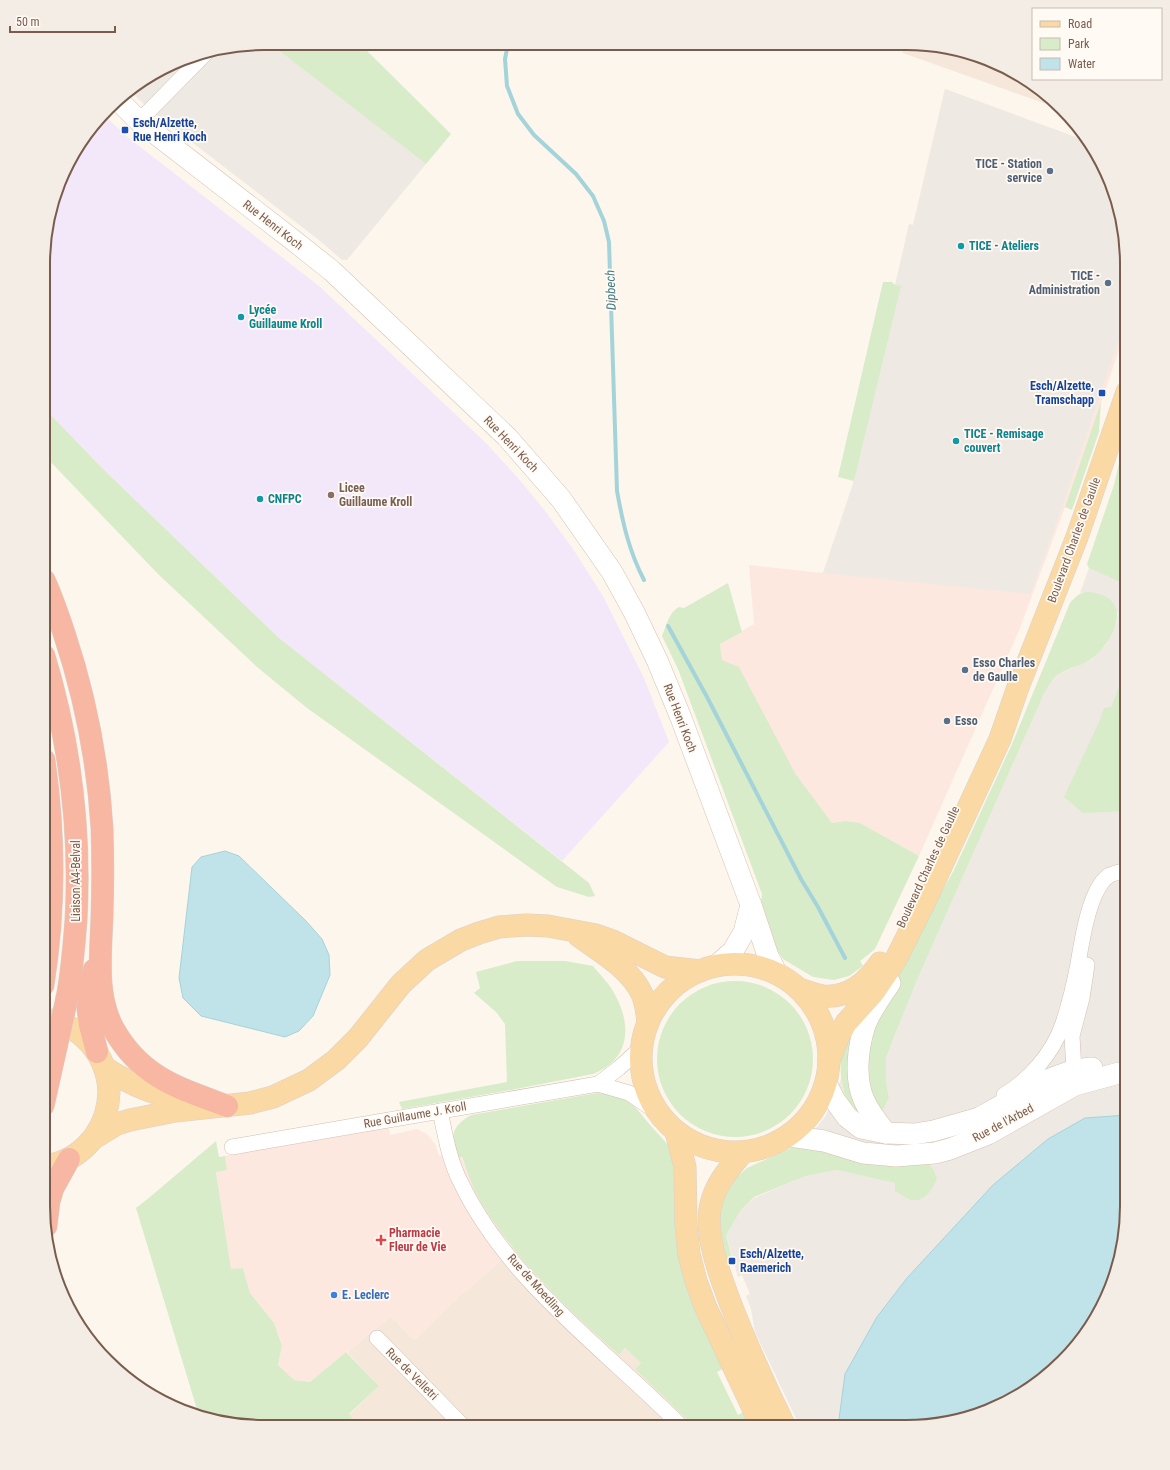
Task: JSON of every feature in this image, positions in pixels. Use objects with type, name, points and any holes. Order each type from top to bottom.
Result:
[{"type":"highway","points":[[50,592],[69,648],[85,707],[98,781],[102,828],[103,869],[101,952],[103,1004],[113,1027],[128,1051],[147,1070],[177,1088],[227,1106]]},
{"type":"highway","name":"Liaison A4-Belval","points":[[50,678],[60,714],[74,804],[77,869],[75,939],[66,998],[50,1073]]},
{"type":"highway","name":"Liaison A4-Belval","points":[[50,808],[53,873],[50,934]]},
{"type":"highway","points":[[101,952],[93,971],[87,1001],[90,1025],[101,1060]]},
{"type":"highway","points":[[50,1198],[53,1188],[69,1159]]},
{"type":"main road","name":"Boulevard Charles de Gaulle","points":[[830,1060],[838,1035],[846,1023],[873,993],[896,959],[927,897],[1000,739],[1018,687],[1077,537],[1120,412]]},
{"type":"main road","name":"Boulevard Charles de Gaulle","points":[[799,989],[821,996],[839,996],[857,988],[872,974],[885,955],[917,892],[990,734],[1018,687]]},
{"type":"main road","points":[[94,1138],[116,1124],[130,1120],[175,1111],[250,1103],[273,1097],[309,1080],[336,1060],[358,1038],[401,984],[427,960],[461,940],[479,933],[499,927],[526,925],[548,926],[596,935],[613,941],[665,967],[708,968],[737,964],[757,966],[777,974],[799,989],[816,1009],[826,1034],[830,1060],[826,1084],[818,1104],[806,1121],[790,1136],[759,1150],[742,1153],[718,1151],[696,1144],[676,1132],[658,1112],[647,1092],[642,1070],[641,1048],[648,1022],[659,1002],[675,985],[708,968]]},
{"type":"main road","points":[[571,930],[621,967],[632,978],[642,995],[646,1007],[648,1022]]},
{"type":"main road","points":[[50,1020],[69,1026],[85,1037],[101,1060],[123,1080],[149,1092],[174,1099],[227,1106]]},
{"type":"main road","points":[[50,1165],[69,1159],[83,1150],[94,1138],[106,1116],[109,1092],[101,1060]]},
{"type":"main road","points":[[676,1132],[685,1167],[686,1225],[696,1282],[706,1308],[759,1420]]},
{"type":"main road","points":[[742,1153],[720,1181],[710,1205],[712,1248],[720,1277],[751,1355],[782,1420]]},
{"type":"street","points":[[139,121],[199,60]]},
{"type":"street","name":"Rue Henri Koch","points":[[122,104],[139,121],[332,271],[507,437],[561,499],[612,572],[634,612],[657,660],[681,718],[751,905],[768,956],[777,974]]},
{"type":"street","points":[[955,1125],[1015,1088],[1035,1069],[1048,1053],[1064,1021],[1072,989],[1081,938],[1093,900],[1099,886],[1109,875],[1120,872]]},
{"type":"street","name":"Boulevard Charles de Gaulle","points":[[886,1133],[872,1116],[863,1099],[858,1080],[859,1049],[866,1025],[878,1002],[903,963],[918,933],[927,897]]},
{"type":"street","points":[[965,1143],[984,1128],[1069,1080],[1074,1070],[1072,1036],[1082,998],[1087,965],[1093,900]]},
{"type":"street","points":[[708,968],[733,951],[744,932],[751,905]]},
{"type":"street","name":"Rue Guillaume J. Kroll","points":[[598,1084],[619,1068],[641,1048]]},
{"type":"street","name":"Rue de l'Arbed","points":[[826,1084],[834,1099],[847,1117],[861,1128],[886,1133],[914,1134],[933,1131],[979,1118],[1031,1088],[1047,1080],[1074,1070],[1093,1068],[1120,1072]]},
{"type":"street","name":"Rue de l'Arbed","points":[[790,1136],[824,1141],[862,1153],[896,1156],[935,1153],[988,1134],[1075,1085],[1120,1074]]},
{"type":"street","name":"Rue Guillaume J. Kroll","points":[[232,1147],[598,1084],[629,1092],[658,1112]]},
{"type":"street","name":"Rue de Moedling","points":[[440,1111],[449,1153],[459,1180],[480,1218],[498,1243],[512,1261],[561,1314],[676,1420]]},
{"type":"street","name":"Rue de Velletri","points":[[377,1338],[458,1420]]},
{"type":"shaded area","points":[[250,50],[278,50],[426,164],[347,260],[342,260],[319,240],[150,110],[134,94],[169,72],[195,61],[222,54]]},
{"type":"shaded area","points":[[902,50],[920,50],[948,54],[975,61],[1001,72],[1025,86],[1049,105],[903,53]]},
{"type":"shaded area","points":[[945,89],[1079,138],[1098,169],[1109,195],[1116,222],[1120,250],[1120,347],[1065,507],[1018,633],[919,856],[860,823],[845,821],[832,823],[795,773],[722,660],[720,644],[754,624],[749,565],[823,573],[854,481],[909,224],[913,225]]},
{"type":"shaded area","points":[[945,89],[1079,138],[1098,169],[1109,195],[1116,222],[1120,250],[1120,337],[1059,516],[1030,594],[823,573],[854,481],[900,287],[895,285],[909,224],[913,225]]},
{"type":"shaded area","name":"Licee Guillaume Kroll","points":[[108,118],[125,135],[319,286],[487,444],[518,478],[546,512],[573,549],[603,596],[644,678],[669,742],[562,861],[279,638],[105,471],[50,414],[50,250],[57,209],[66,182],[86,145]]},
{"type":"shaded area","points":[[1120,552],[1120,1220],[1116,1248],[1109,1275],[1098,1301],[1084,1325],[1067,1347],[1036,1376],[1001,1398],[961,1413],[920,1420],[797,1420],[755,1332],[751,1309],[746,1296],[750,1294],[742,1275],[738,1277],[726,1235],[741,1210],[754,1198],[806,1176],[837,1170],[896,1183],[923,1198],[813,1132],[825,1117],[834,1099],[841,1078],[845,1096],[872,1116],[884,1108],[889,1098],[886,1080],[886,1059],[892,1042],[918,978],[1043,696],[1049,684],[1059,674],[1091,660],[1106,645],[1117,621],[1118,613],[1086,592],[1080,593],[1089,568],[1110,577]]},
{"type":"shaded area","points":[[389,1128],[390,1135],[417,1129],[427,1134],[435,1144],[439,1156],[455,1151],[461,1157],[478,1196],[507,1241],[514,1249],[448,1306],[414,1340],[391,1316],[310,1382],[294,1380],[278,1365],[282,1346],[274,1323],[250,1293],[243,1268],[231,1270],[216,1171],[227,1170],[225,1156]]},
{"type":"shaded area","points":[[514,1249],[541,1280],[597,1336],[619,1355],[625,1348],[641,1363],[635,1369],[688,1420],[353,1420],[349,1415],[379,1386],[347,1352],[391,1316],[414,1340],[448,1306]]},
{"type":"green space","points":[[278,50],[366,50],[451,134],[426,164]]},
{"type":"green space","points":[[883,282],[892,282],[895,285],[901,286],[854,481],[838,477]]},
{"type":"green space","points":[[1101,402],[1099,432],[1072,510],[1065,507]]},
{"type":"green space","points":[[50,414],[105,471],[279,638],[589,883],[595,896],[589,897],[557,887],[307,708],[257,667],[158,574],[50,461]]},
{"type":"green space","points":[[1120,459],[1120,582],[1089,568],[1087,564],[1114,485]]},
{"type":"green space","points":[[728,583],[742,632],[720,644],[722,660],[739,667],[795,773],[832,823],[845,821],[860,823],[919,856],[875,949],[860,961],[863,966],[849,976],[834,980],[813,977],[783,959],[776,948],[761,902],[762,894],[678,669],[662,636],[668,620],[676,609],[679,607],[684,608]]},
{"type":"green space","points":[[1086,592],[1103,595],[1113,603],[1117,613],[1115,628],[1107,643],[1096,656],[1059,674],[1048,687],[918,978],[892,1042],[886,1059],[886,1080],[889,1098],[884,1108],[872,1116],[864,1116],[854,1108],[845,1096],[841,1078],[840,1054],[850,1026],[918,933],[954,870],[1012,744],[1070,603],[1081,593]]},
{"type":"green space","points":[[1120,685],[1120,811],[1083,813],[1064,797],[1100,720],[1104,708],[1111,707]]},
{"type":"green space","points":[[517,961],[565,961],[593,966],[612,989],[624,1017],[624,1040],[621,1050],[615,1059],[606,1067],[593,1074],[402,1109],[399,1102],[507,1082],[505,1024],[496,1012],[474,993],[480,988],[476,972]]},
{"type":"green space","points":[[727,981],[743,981],[758,984],[772,990],[785,998],[796,1009],[810,1036],[813,1059],[812,1074],[804,1096],[796,1109],[785,1120],[758,1134],[743,1137],[727,1137],[712,1134],[698,1128],[685,1120],[674,1109],[660,1082],[657,1067],[657,1051],[660,1036],[666,1022],[674,1009],[685,998],[712,984]]},
{"type":"green space","points":[[597,1093],[623,1098],[639,1111],[673,1151],[726,1367],[717,1372],[738,1415],[747,1410],[752,1420],[688,1420],[635,1369],[641,1363],[625,1348],[619,1355],[542,1282],[507,1241],[478,1197],[462,1157],[457,1158],[453,1138],[454,1133],[459,1124],[471,1115]]},
{"type":"green space","points":[[216,1141],[219,1157],[225,1156],[227,1170],[216,1172],[231,1269],[243,1268],[250,1293],[274,1323],[282,1346],[278,1365],[294,1380],[310,1382],[346,1352],[379,1386],[349,1414],[354,1420],[250,1420],[222,1416],[197,1410],[136,1208]]},
{"type":"green space","points":[[796,1146],[919,1159],[931,1166],[937,1179],[928,1194],[917,1200],[908,1199],[895,1191],[895,1183],[837,1170],[806,1176],[754,1197],[741,1210],[726,1235],[733,1262],[727,1264],[718,1225],[724,1197],[737,1177],[747,1168]]},
{"type":"water","points":[[225,851],[239,856],[306,921],[322,939],[329,955],[330,975],[313,1016],[299,1031],[285,1037],[201,1016],[183,998],[179,978],[192,867],[201,857]]},
{"type":"water","points":[[1120,1116],[1120,1220],[1116,1248],[1109,1275],[1098,1301],[1076,1336],[1047,1367],[1025,1384],[1001,1398],[975,1409],[948,1416],[920,1420],[839,1420],[845,1374],[877,1317],[907,1278],[993,1185],[1048,1139],[1085,1118]]},
{"type":"waterway","name":"Dipbech","points":[[507,50],[505,59],[507,86],[518,114],[534,135],[576,174],[593,196],[604,221],[609,242],[617,491],[627,537],[634,558],[644,580]]},
{"type":"waterway","points":[[668,626],[707,697],[801,879],[818,907],[845,958]]},
{"type":"place","name":"Esch/Alzette, Rue Henri Koch","points":[[125,130]]},
{"type":"place","name":"TICE - Station service","points":[[1050,171]]},
{"type":"place","name":"TICE - Ateliers","points":[[961,246]]},
{"type":"place","name":"TICE - Administration","points":[[1108,283]]},
{"type":"place","name":"Lycée Guillaume Kroll","points":[[241,317]]},
{"type":"place","name":"Esch/Alzette, Tramschapp","points":[[1102,393]]},
{"type":"place","name":"TICE - Remisage couvert","points":[[956,441]]},
{"type":"place","name":"Licee Guillaume Kroll","points":[[331,495]]},
{"type":"place","name":"CNFPC","points":[[260,499]]},
{"type":"place","name":"Esso Charles de Gaulle","points":[[965,670]]},
{"type":"place","name":"Esso","points":[[947,721]]},
{"type":"place","name":"Pharmacie Fleur de Vie","points":[[381,1240]]},
{"type":"place","name":"Esch/Alzette, Raemerich","points":[[732,1261]]},
{"type":"place","name":"E. Leclerc","points":[[334,1295]]}]
